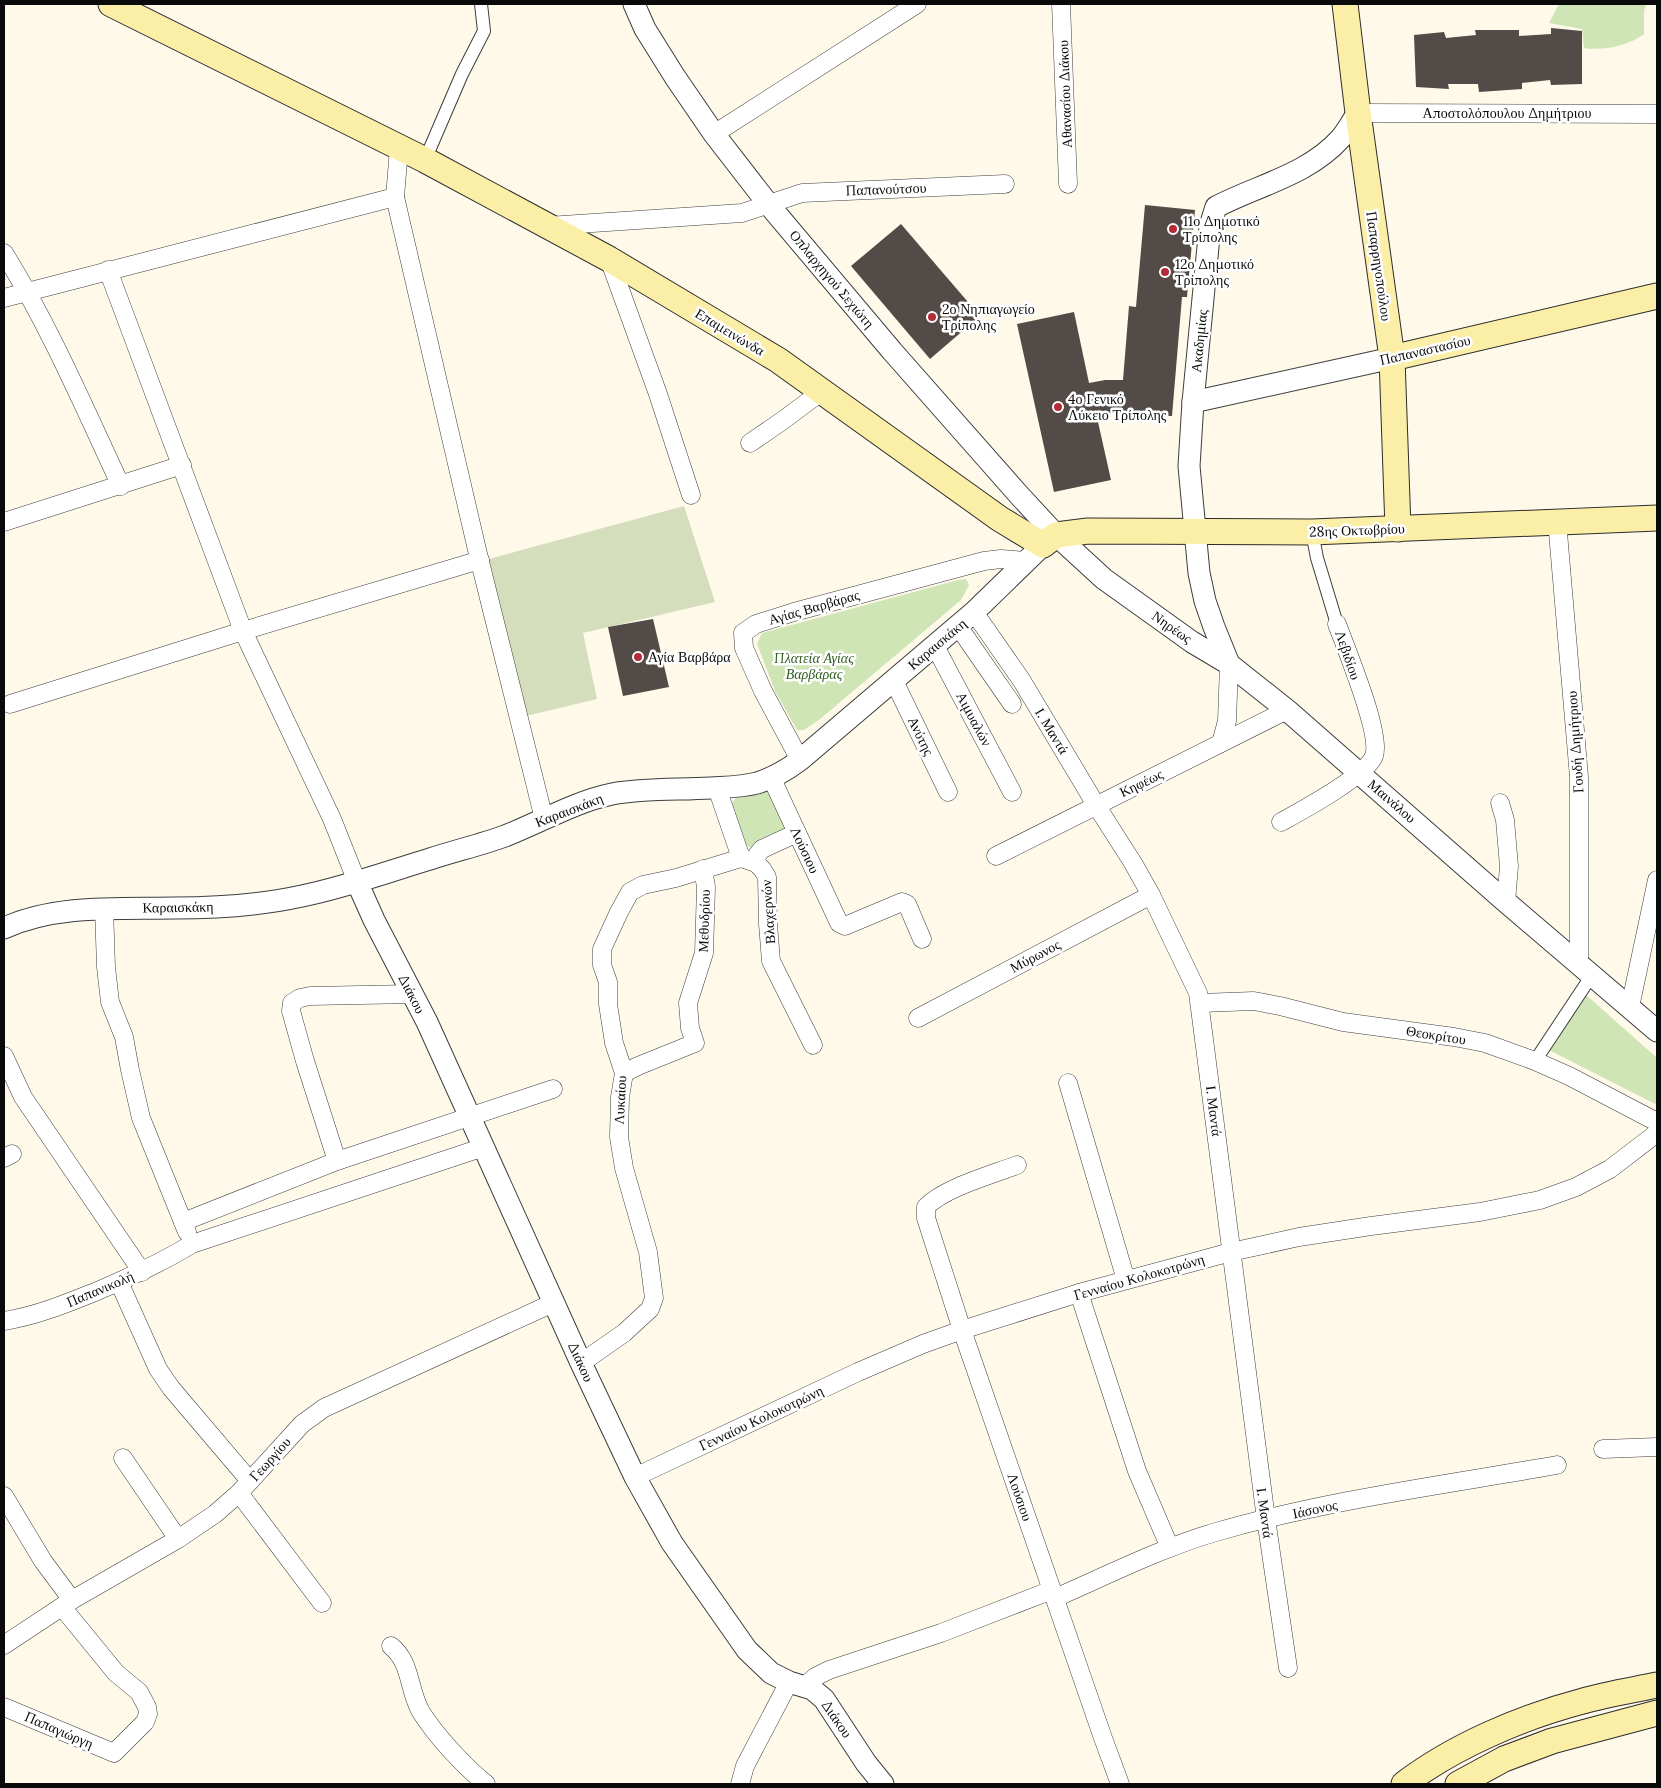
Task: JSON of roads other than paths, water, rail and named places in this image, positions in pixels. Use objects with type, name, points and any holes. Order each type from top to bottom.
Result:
[{"type":"main road","name":"Επαμεινώνδα","points":[[111,4],[399,149],[425,160],[609,259],[778,360],[1042,547]]},
{"type":"main road","name":"Παπαρρηγοπούλου","points":[[1345,4],[1378,266],[1392,358],[1398,528]]},
{"type":"main road","name":"Παπαναστασίου","points":[[1392,358],[1657,296]]},
{"type":"main road","name":"28ης Οκτωβρίου","points":[[1042,547],[1088,531],[1312,532],[1657,518]]},
{"type":"main road","points":[[1404,1784],[1444,1758],[1483,1738],[1532,1717],[1583,1700],[1657,1685]]},
{"type":"main road","points":[[1458,1784],[1504,1759],[1552,1741],[1657,1713]]},
{"type":"street","points":[[425,160],[462,74],[484,31],[481,4]]},
{"type":"street","name":"Οπλαρχηγού Σεχιώτη","points":[[634,4],[645,29],[714,134],[769,205],[892,351],[1042,547]]},
{"type":"street","points":[[714,134],[917,4]]},
{"type":"street","name":"Αθανασίου Διάκου","points":[[1061,4],[1068,184]]},
{"type":"street","name":"Αποστολόπουλου Δημήτριου","points":[[1358,113],[1657,114]]},
{"type":"street","name":"Ακαδημίας","points":[[1195,531],[1189,466],[1192,402],[1210,226],[1216,207],[1309,165],[1329,150],[1342,137],[1358,113]]},
{"type":"street","points":[[399,149],[394,197],[480,560],[544,818]]},
{"type":"street","name":"Παπανούτσου","points":[[547,226],[742,213],[802,193],[1005,184]]},
{"type":"street","points":[[4,298],[394,197]]},
{"type":"street","points":[[4,253],[73,382],[121,486]]},
{"type":"street","points":[[609,259],[658,394],[691,495]]},
{"type":"street","points":[[108,270],[243,631],[332,819],[358,882]]},
{"type":"street","name":"Παπαναστασίου","points":[[1192,402],[1392,358]]},
{"type":"street","points":[[750,443],[821,392]]},
{"type":"street","points":[[4,522],[182,465]]},
{"type":"street","name":"Γουδή Δημήτριου","points":[[1557,521],[1579,777],[1586,969]]},
{"type":"street","name":"Μαινάλου","points":[[1195,531],[1205,601],[1229,664],[1287,710],[1506,902],[1657,1031]]},
{"type":"street","name":"Λεβιδίου","points":[[1281,822],[1324,797],[1359,772],[1375,755],[1375,739],[1370,718],[1337,624],[1312,532]]},
{"type":"street","name":"Καραισκάκη","points":[[4,928],[55,914],[104,908],[176,908],[247,905],[301,896],[358,882],[504,836],[588,801],[614,794],[654,790],[717,788],[749,784],[771,777],[786,770],[800,760],[935,646],[974,612],[1042,547]]},
{"type":"street","name":"Νηρέως","points":[[1042,547],[1104,579],[1192,642],[1229,664]]},
{"type":"street","name":"Αγίας Βαρβάρας","points":[[800,760],[763,691],[750,662],[742,637],[747,629],[756,624],[794,612],[978,562],[1001,559],[1042,547]]},
{"type":"street","points":[[10,704],[243,631],[480,560]]},
{"type":"street","name":"Ι. Μαντά","points":[[974,612],[1022,681],[1133,864],[1151,895],[1195,984],[1200,1003],[1266,1519],[1288,1668]]},
{"type":"street","points":[[958,626],[1012,704]]},
{"type":"street","name":"Αιμυαλών","points":[[935,646],[1012,792]]},
{"type":"street","points":[[1221,743],[1227,720],[1229,664]]},
{"type":"street","name":"Ανύτης","points":[[894,680],[948,792]]},
{"type":"street","name":"Κηφέως","points":[[996,856],[1287,710]]},
{"type":"street","name":"Λούσιου","points":[[771,777],[839,923],[845,926],[902,902],[907,904],[922,939]]},
{"type":"street","name":"Βλαχερνών","points":[[717,788],[748,860],[762,869],[766,877],[772,961],[813,1045]]},
{"type":"street","points":[[1500,803],[1504,820],[1509,866],[1506,902]]},
{"type":"street","points":[[748,860],[757,855],[762,849],[797,833]]},
{"type":"street","name":"Λυκαίου","points":[[581,1363],[624,1333],[650,1309],[654,1298],[648,1252],[624,1168],[619,1137],[620,1097],[624,1073],[614,1042],[608,1004],[608,982],[602,965],[602,949],[630,892],[643,885],[676,878],[703,869],[748,860]]},
{"type":"street","name":"Μεθυδρίου","points":[[624,1073],[695,1043],[690,1028],[688,1003],[704,953],[706,886],[703,869]]},
{"type":"street","points":[[1630,1007],[1657,880]]},
{"type":"street","name":"Διάκου","points":[[358,882],[374,920],[412,994],[484,1147],[553,1303],[635,1477],[672,1543],[748,1650],[771,1672],[816,1692],[829,1704],[866,1763],[883,1784]]},
{"type":"street","name":"Μύρωνος","points":[[918,1018],[1151,895]]},
{"type":"street","points":[[104,908],[110,1002],[124,1037],[141,1118],[192,1244]]},
{"type":"street","points":[[1535,1061],[1586,969]]},
{"type":"street","points":[[338,1162],[305,1061],[293,1019],[292,1003],[300,998],[310,996],[412,994]]},
{"type":"street","name":"Θεοκρίτου","points":[[1200,1003],[1254,1001],[1343,1022],[1437,1034],[1485,1043],[1535,1061],[1594,1088],[1657,1122]]},
{"type":"street","points":[[4,1056],[23,1097],[142,1272]]},
{"type":"street","points":[[1068,1083],[1126,1280]]},
{"type":"street","points":[[183,1222],[338,1162],[553,1089]]},
{"type":"street","name":"Γενναίου Κολοκοτρώνη","points":[[635,1477],[858,1372],[923,1344],[962,1330],[1079,1293],[1231,1252],[1299,1237],[1495,1210],[1540,1200],[1576,1186],[1610,1169],[1657,1133]]},
{"type":"street","name":"Παπανικολή","points":[[4,1322],[40,1314],[119,1282],[142,1272],[192,1244],[484,1147]]},
{"type":"street","name":"Λούσιου","points":[[1017,1165],[948,1192],[933,1200],[926,1207],[926,1218],[962,1330],[1120,1784]]},
{"type":"street","points":[[119,1282],[162,1375],[244,1487],[322,1603]]},
{"type":"street","points":[[1079,1293],[1137,1471],[1170,1548]]},
{"type":"street","name":"Γεωργίου","points":[[4,1645],[67,1604],[178,1539],[215,1514],[244,1487],[302,1424],[324,1408],[553,1303]]},
{"type":"street","points":[[1604,1449],[1657,1446]]},
{"type":"street","points":[[123,1458],[178,1539]]},
{"type":"street","name":"Ιάσονος","points":[[796,1684],[829,1670],[1054,1594],[1216,1532],[1266,1519],[1395,1493],[1557,1465]]},
{"type":"street","points":[[4,1496],[67,1604]]},
{"type":"street","name":"Παπαγιώργη","points":[[4,1707],[114,1753],[145,1722],[148,1714],[147,1707],[138,1692],[116,1673],[67,1604]]},
{"type":"street","points":[[391,1646],[403,1657],[415,1698],[421,1711],[473,1774],[486,1784]]},
{"type":"street","points":[[740,1784],[745,1766],[796,1684]]},
{"type":"place","name":"11ο Δημοτικό Τρίπολης","points":[[1173,229]]},
{"type":"place","name":"12ο Δημοτικό Τρίπολης","points":[[1165,272]]},
{"type":"place","name":"2ο Νηπιαγωγείο Τρίπολης","points":[[932,317]]},
{"type":"place","name":"4ο Γενικό Λύκειο Τρίπολης","points":[[1058,407]]},
{"type":"place","name":"Αγία Βαρβάρα","points":[[638,657]]},
{"type":"park label","name":"Πλατεία Αγίας Βαρβάρας","points":[[814,666]]}]
